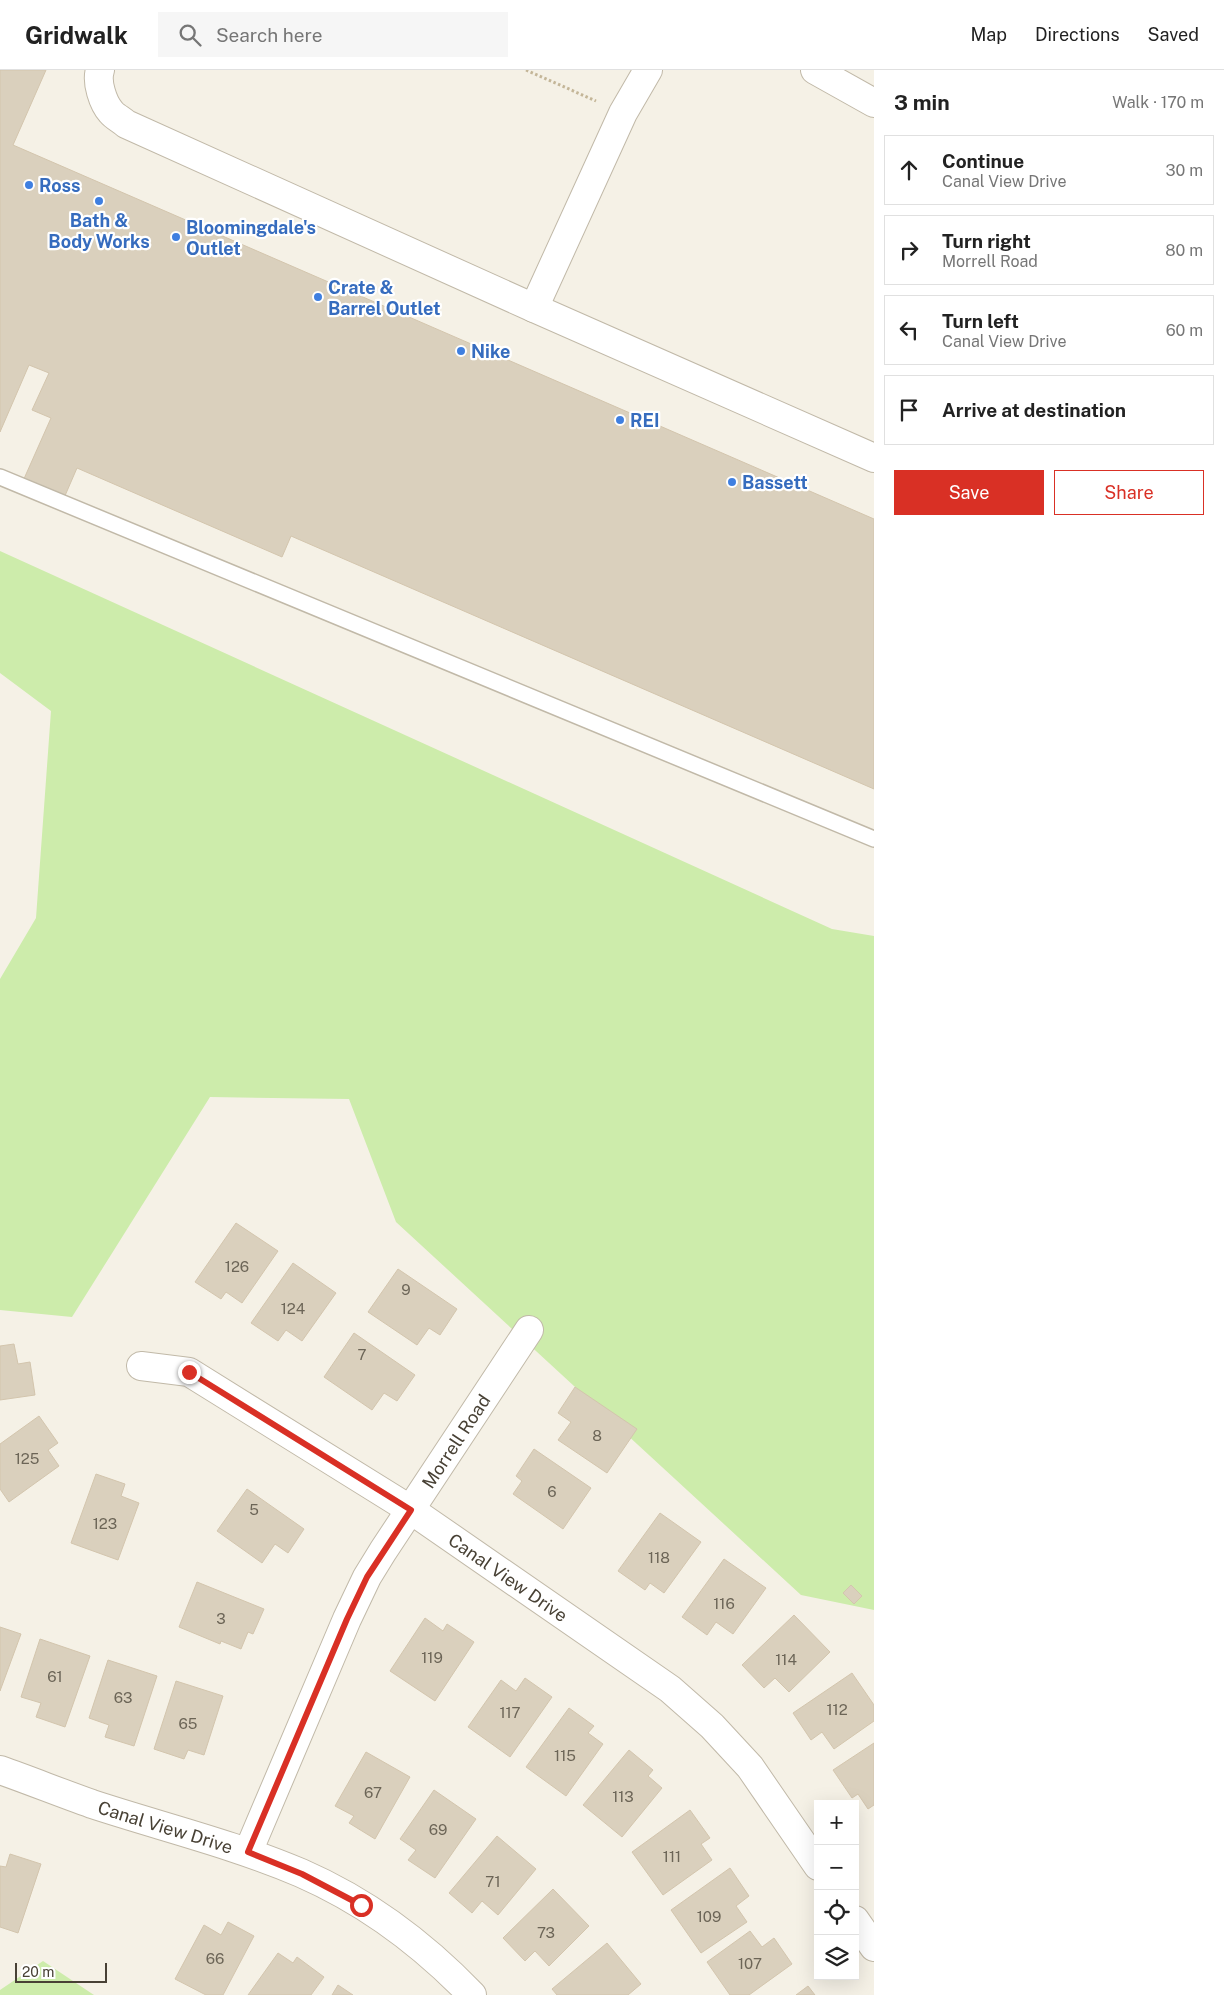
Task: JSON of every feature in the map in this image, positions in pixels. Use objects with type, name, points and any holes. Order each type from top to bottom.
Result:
[{"type":"street","points":[[100,70],[101,92],[110,111],[126,124],[534,308],[874,458]]},
{"type":"street","points":[[534,308],[623,113],[648,70]]},
{"type":"street","points":[[815,70],[874,103]]},
{"type":"street","name":"Morrell Road","points":[[248,1852],[347,1619],[367,1577],[529,1330]]},
{"type":"street","name":"Canal View Drive","points":[[140,1366],[189,1372],[411,1510],[670,1689],[712,1726],[750,1767],[814,1860]]},
{"type":"street","name":"Canal View Drive","points":[[0,1770],[93,1804],[248,1852],[302,1874],[361,1905],[423,1949],[472,1995]]},
{"type":"street","points":[[859,1926],[874,1947]]},
{"type":"lane","points":[[0,477],[874,839]]},
{"type":"path","points":[[526,70],[599,102]]},
{"type":"green space","points":[[0,551],[832,929],[874,936],[874,1610],[801,1595],[396,1222],[349,1099],[210,1097],[72,1317],[0,1310],[0,979],[36,918],[51,711],[0,673]]},
{"type":"green space","points":[[43,1961],[94,1995],[0,1995],[0,1990]]},
{"type":"building","points":[[0,70],[46,70],[13,145],[874,519],[874,789],[291,536],[282,557],[77,468],[64,498],[23,481],[51,418],[32,410],[49,373],[29,365],[0,432]]},
{"type":"building","points":[[236,1223],[278,1251],[242,1303],[226,1292],[221,1299],[195,1282]]},
{"type":"building","points":[[293,1263],[336,1293],[302,1341],[286,1330],[278,1341],[251,1323]]},
{"type":"building","points":[[398,1269],[457,1309],[440,1335],[429,1328],[417,1345],[368,1312]]},
{"type":"building","points":[[354,1333],[415,1375],[397,1401],[384,1393],[372,1410],[324,1377]]},
{"type":"building","points":[[14,1344],[18,1364],[30,1362],[35,1395],[0,1400],[0,1346]]},
{"type":"building","points":[[575,1387],[637,1429],[607,1473],[558,1440],[571,1422],[558,1413]]},
{"type":"building","points":[[39,1416],[58,1443],[48,1450],[59,1466],[9,1502],[0,1489],[0,1444]]},
{"type":"building","points":[[534,1449],[591,1488],[563,1529],[513,1494],[522,1481],[516,1476]]},
{"type":"building","points":[[96,1474],[125,1484],[121,1496],[139,1503],[118,1560],[71,1543]]},
{"type":"building","points":[[247,1489],[304,1529],[288,1553],[275,1544],[262,1563],[217,1531]]},
{"type":"building","points":[[660,1513],[701,1542],[664,1593],[650,1583],[645,1590],[618,1571]]},
{"type":"building","points":[[724,1559],[766,1588],[733,1634],[716,1622],[707,1635],[682,1617]]},
{"type":"building","points":[[197,1582],[264,1609],[253,1634],[248,1632],[241,1649],[221,1641],[220,1644],[179,1627]]},
{"type":"building","points":[[851,1585],[862,1596],[854,1604],[843,1593]]},
{"type":"building","points":[[794,1615],[830,1652],[789,1692],[775,1678],[764,1688],[742,1665]]},
{"type":"building","points":[[425,1618],[443,1631],[447,1624],[474,1642],[435,1701],[390,1671]]},
{"type":"building","points":[[0,1627],[21,1634],[0,1691]]},
{"type":"building","points":[[40,1639],[90,1656],[65,1727],[36,1717],[41,1703],[21,1697]]},
{"type":"building","points":[[108,1660],[157,1676],[134,1746],[105,1737],[109,1725],[89,1718]]},
{"type":"building","points":[[852,1673],[874,1705],[874,1721],[834,1749],[822,1732],[811,1740],[793,1713]]},
{"type":"building","points":[[525,1678],[552,1697],[510,1757],[468,1727],[501,1680],[516,1691]]},
{"type":"building","points":[[176,1681],[223,1696],[204,1755],[188,1750],[184,1759],[154,1749]]},
{"type":"building","points":[[569,1708],[594,1726],[588,1733],[603,1744],[566,1796],[526,1767]]},
{"type":"building","points":[[874,1743],[874,1805],[868,1809],[858,1794],[852,1798],[833,1770]]},
{"type":"building","points":[[629,1750],[653,1770],[648,1776],[662,1788],[622,1837],[583,1805]]},
{"type":"building","points":[[366,1752],[410,1777],[375,1839],[349,1823],[354,1816],[335,1806]]},
{"type":"building","points":[[434,1790],[476,1819],[435,1878],[408,1860],[416,1850],[400,1839]]},
{"type":"building","points":[[690,1810],[710,1838],[701,1844],[712,1860],[663,1895],[632,1852]]},
{"type":"building","points":[[497,1836],[536,1869],[498,1915],[482,1901],[472,1913],[449,1893]]},
{"type":"building","points":[[10,1854],[41,1864],[18,1933],[0,1927],[0,1866],[6,1867]]},
{"type":"building","points":[[730,1868],[749,1896],[736,1906],[747,1922],[701,1953],[671,1910]]},
{"type":"building","points":[[553,1889],[589,1926],[549,1966],[535,1951],[525,1961],[503,1938]]},
{"type":"building","points":[[228,1922],[254,1936],[223,1995],[206,1995],[175,1979],[204,1925],[221,1935]]},
{"type":"building","points":[[750,1931],[762,1947],[774,1938],[792,1964],[749,1995],[730,1995],[707,1962]]},
{"type":"building","points":[[607,1943],[641,1984],[628,1995],[557,1995],[552,1989]]},
{"type":"building","points":[[278,1953],[293,1963],[297,1957],[324,1977],[311,1995],[248,1995]]},
{"type":"building","points":[[338,1985],[353,1995],[332,1995]]},
{"type":"building","points":[[808,1986],[815,1995],[796,1995]]},
{"type":"place","name":"Ross","points":[[29,185]]},
{"type":"place","name":"Bath & Body Works","points":[[99,201]]},
{"type":"place","name":"Bloomingdale's Outlet","points":[[176,237]]},
{"type":"place","name":"Crate & Barrel Outlet","points":[[318,297]]},
{"type":"place","name":"Nike","points":[[461,351]]},
{"type":"place","name":"REI","points":[[620,420]]},
{"type":"place","name":"Bassett","points":[[732,482]]},
{"type":"route","points":[[189,1372],[411,1510],[367,1577],[347,1619],[248,1852],[302,1874],[361,1905]]}]
